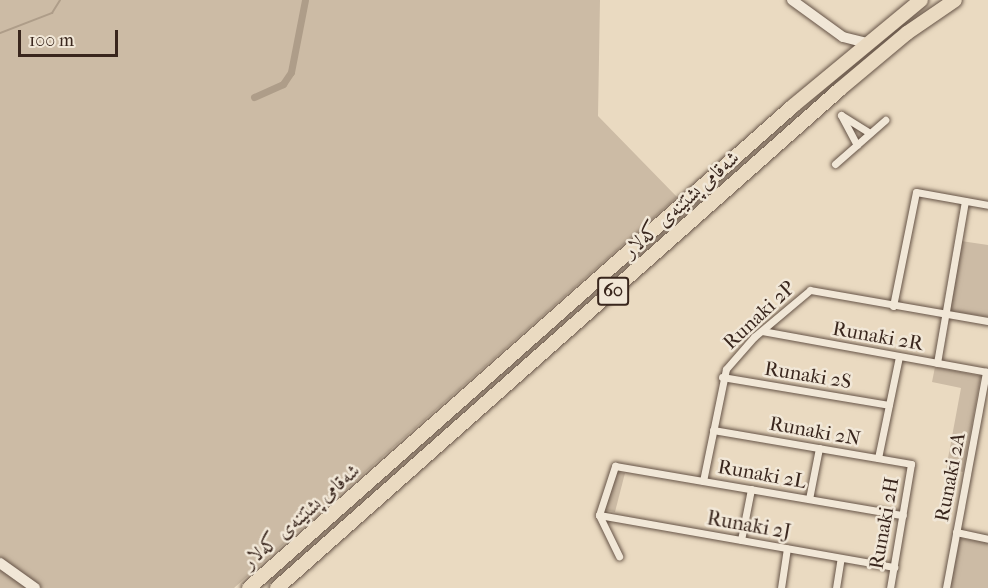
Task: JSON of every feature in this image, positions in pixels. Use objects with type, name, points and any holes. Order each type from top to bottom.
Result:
[{"type":"highway","name":"شەقامی پشتێنەی کەلار","points":[[249,588],[867,43],[921,0]]},
{"type":"highway","name":"شەقامی پشتێنەی کەلار","points":[[277,588],[907,33],[955,0]]},
{"type":"highway","points":[[897,18],[910,22],[907,33]]},
{"type":"highway","points":[[420,437],[423,447],[433,451]]},
{"type":"street","points":[[792,0],[843,37],[867,43]]},
{"type":"street","points":[[843,37],[847,61]]},
{"type":"street","points":[[857,145],[841,115],[870,133]]},
{"type":"street","points":[[835,164],[885,120]]},
{"type":"street","points":[[988,205],[916,192],[893,306],[988,321]]},
{"type":"street","points":[[937,363],[965,201]]},
{"type":"street","name":"Runaki 2P","points":[[703,481],[722,377],[762,331],[810,290],[893,306]]},
{"type":"street","name":"Runaki 2R","points":[[762,331],[987,372]]},
{"type":"street","points":[[878,458],[899,357]]},
{"type":"street","name":"Runaki 2A","points":[[946,588],[987,372]]},
{"type":"street","name":"Runaki 2S","points":[[722,377],[889,405]]},
{"type":"street","name":"Runaki 2N","points":[[713,430],[911,464]]},
{"type":"street","points":[[809,499],[819,448]]},
{"type":"street","name":"Runaki 2H","points":[[890,588],[911,464]]},
{"type":"street","name":"Runaki 2L","points":[[599,515],[615,466],[903,515]]},
{"type":"street","points":[[741,540],[751,489]]},
{"type":"street","points":[[599,515],[620,556]]},
{"type":"street","name":"Runaki 2J","points":[[599,515],[894,567]]},
{"type":"street","points":[[956,532],[988,539]]},
{"type":"street","points":[[781,588],[788,548]]},
{"type":"street","points":[[836,588],[841,558]]},
{"type":"street","points":[[0,563],[35,588]]},
{"type":"shaded area","points":[[0,0],[600,0],[598,116],[677,197],[234,588],[0,588]]},
{"type":"shaded area","points":[[961,241],[988,245],[988,317],[949,311]]},
{"type":"shaded area","points":[[935,367],[981,376],[963,472],[946,469],[961,388],[932,382]]},
{"type":"shaded area","points":[[616,472],[625,473],[615,512],[605,510]]},
{"type":"shaded area","points":[[960,538],[988,543],[988,588],[950,588]]},
{"type":"waterway","points":[[0,33],[52,13],[60,0]]},
{"type":"waterway","points":[[254,97],[283,84],[291,72],[305,0]]}]
